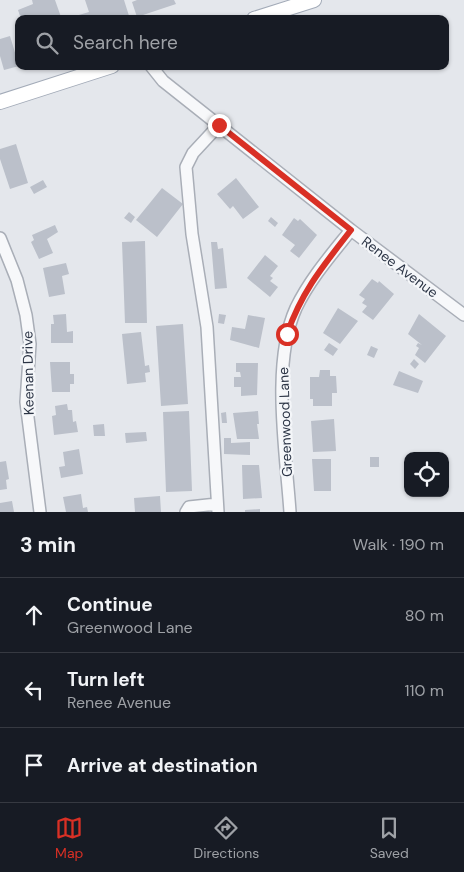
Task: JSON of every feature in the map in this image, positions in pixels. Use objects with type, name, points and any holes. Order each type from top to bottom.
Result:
[{"type":"main road","points":[[267,15],[314,0]]},
{"type":"main road","points":[[0,102],[100,70]]},
{"type":"street","name":"Renee Avenue","points":[[153,70],[163,81],[351,230],[464,315]]},
{"type":"street","points":[[186,512],[189,507],[217,508],[207,327],[192,234],[186,167],[192,153],[219,125]]},
{"type":"street","name":"Greenwood Lane","points":[[290,512],[282,379],[287,334],[296,309],[308,286],[351,230]]},
{"type":"street","name":"Keenan Drive","points":[[0,238],[17,280],[26,315],[30,344],[26,402],[40,512]]},
{"type":"building","points":[[32,0],[55,0],[60,15],[20,15],[18,10],[33,4]]},
{"type":"building","points":[[85,0],[124,0],[129,15],[79,15],[89,12]]},
{"type":"building","points":[[137,0],[174,0],[176,4],[143,15],[136,15],[132,2]]},
{"type":"building","points":[[10,36],[15,53],[15,67],[4,70],[0,56],[0,39]]},
{"type":"building","points":[[16,144],[28,183],[10,189],[0,159],[0,149]]},
{"type":"building","points":[[236,178],[259,207],[243,219],[233,206],[230,209],[217,194]]},
{"type":"building","points":[[43,180],[47,187],[34,194],[30,187]]},
{"type":"building","points":[[162,188],[183,204],[157,237],[136,220]]},
{"type":"building","points":[[129,212],[135,217],[131,223],[124,218]]},
{"type":"building","points":[[271,217],[278,223],[275,227],[268,221]]},
{"type":"building","points":[[294,218],[298,221],[300,219],[317,235],[299,258],[290,251],[295,245],[282,235]]},
{"type":"building","points":[[55,225],[58,232],[47,239],[53,253],[39,259],[31,242],[34,240],[32,235]]},
{"type":"building","points":[[145,241],[147,323],[125,323],[122,242]]},
{"type":"building","points":[[211,242],[217,242],[218,249],[223,248],[227,288],[215,289]]},
{"type":"building","points":[[265,255],[278,266],[270,276],[273,278],[270,281],[278,287],[270,297],[247,278]]},
{"type":"building","points":[[66,263],[69,274],[62,276],[65,294],[49,297],[43,268]]},
{"type":"building","points":[[372,279],[378,283],[379,281],[394,294],[373,320],[362,312],[367,306],[362,303],[365,299],[359,295]]},
{"type":"building","points":[[338,308],[358,321],[340,344],[323,333]]},
{"type":"building","points":[[66,314],[67,332],[73,331],[73,343],[51,343],[51,324],[54,324],[53,315]]},
{"type":"building","points":[[219,314],[226,315],[224,324],[218,323]]},
{"type":"building","points":[[419,314],[446,336],[425,363],[415,355],[419,348],[416,346],[418,343],[422,345],[408,334]]},
{"type":"building","points":[[248,315],[265,318],[259,348],[230,340],[232,327],[245,329]]},
{"type":"building","points":[[183,324],[188,404],[161,406],[156,326]]},
{"type":"building","points":[[141,332],[145,366],[149,365],[150,372],[145,373],[146,382],[127,384],[122,334]]},
{"type":"building","points":[[329,343],[338,349],[333,356],[324,350]]},
{"type":"building","points":[[371,346],[378,349],[374,358],[367,355]]},
{"type":"building","points":[[414,359],[419,364],[415,369],[410,364]]},
{"type":"building","points":[[50,362],[70,362],[70,374],[74,374],[74,384],[70,384],[70,392],[52,392]]},
{"type":"building","points":[[236,363],[258,363],[257,395],[241,396],[241,387],[234,387],[234,377],[241,377],[240,372],[236,372]]},
{"type":"building","points":[[320,370],[330,370],[330,376],[336,376],[337,393],[332,393],[332,406],[313,406],[313,399],[310,399],[310,377],[319,377]]},
{"type":"building","points":[[399,371],[423,381],[418,393],[393,385]]},
{"type":"building","points":[[67,404],[68,410],[72,410],[73,422],[76,421],[78,432],[54,435],[52,416],[56,415],[55,406]]},
{"type":"building","points":[[189,411],[192,491],[166,492],[163,412]]},
{"type":"building","points":[[258,411],[259,439],[237,439],[233,413]]},
{"type":"building","points":[[226,412],[227,423],[222,423],[221,413]]},
{"type":"building","points":[[334,419],[336,451],[313,452],[311,421]]},
{"type":"building","points":[[104,424],[105,436],[94,436],[93,425]]},
{"type":"building","points":[[146,432],[147,441],[126,443],[125,433]]},
{"type":"building","points":[[224,438],[231,438],[231,443],[250,442],[250,455],[224,454]]},
{"type":"building","points":[[79,449],[83,474],[61,478],[59,467],[65,466],[63,452]]},
{"type":"building","points":[[370,457],[379,457],[379,467],[370,467]]},
{"type":"building","points":[[312,459],[331,459],[331,491],[314,491]]},
{"type":"building","points":[[6,461],[9,479],[6,480],[7,489],[0,490],[0,462]]},
{"type":"building","points":[[242,465],[259,465],[262,498],[243,499]]},
{"type":"building","points":[[81,494],[83,508],[87,507],[88,512],[66,512],[63,497]]},
{"type":"building","points":[[160,496],[161,512],[135,512],[134,498]]},
{"type":"building","points":[[12,501],[14,512],[0,512],[0,503]]},
{"type":"building","points":[[260,509],[260,512],[245,512],[245,510]]},
{"type":"route","points":[[219,125],[351,230],[308,286],[296,309],[287,334]]}]
